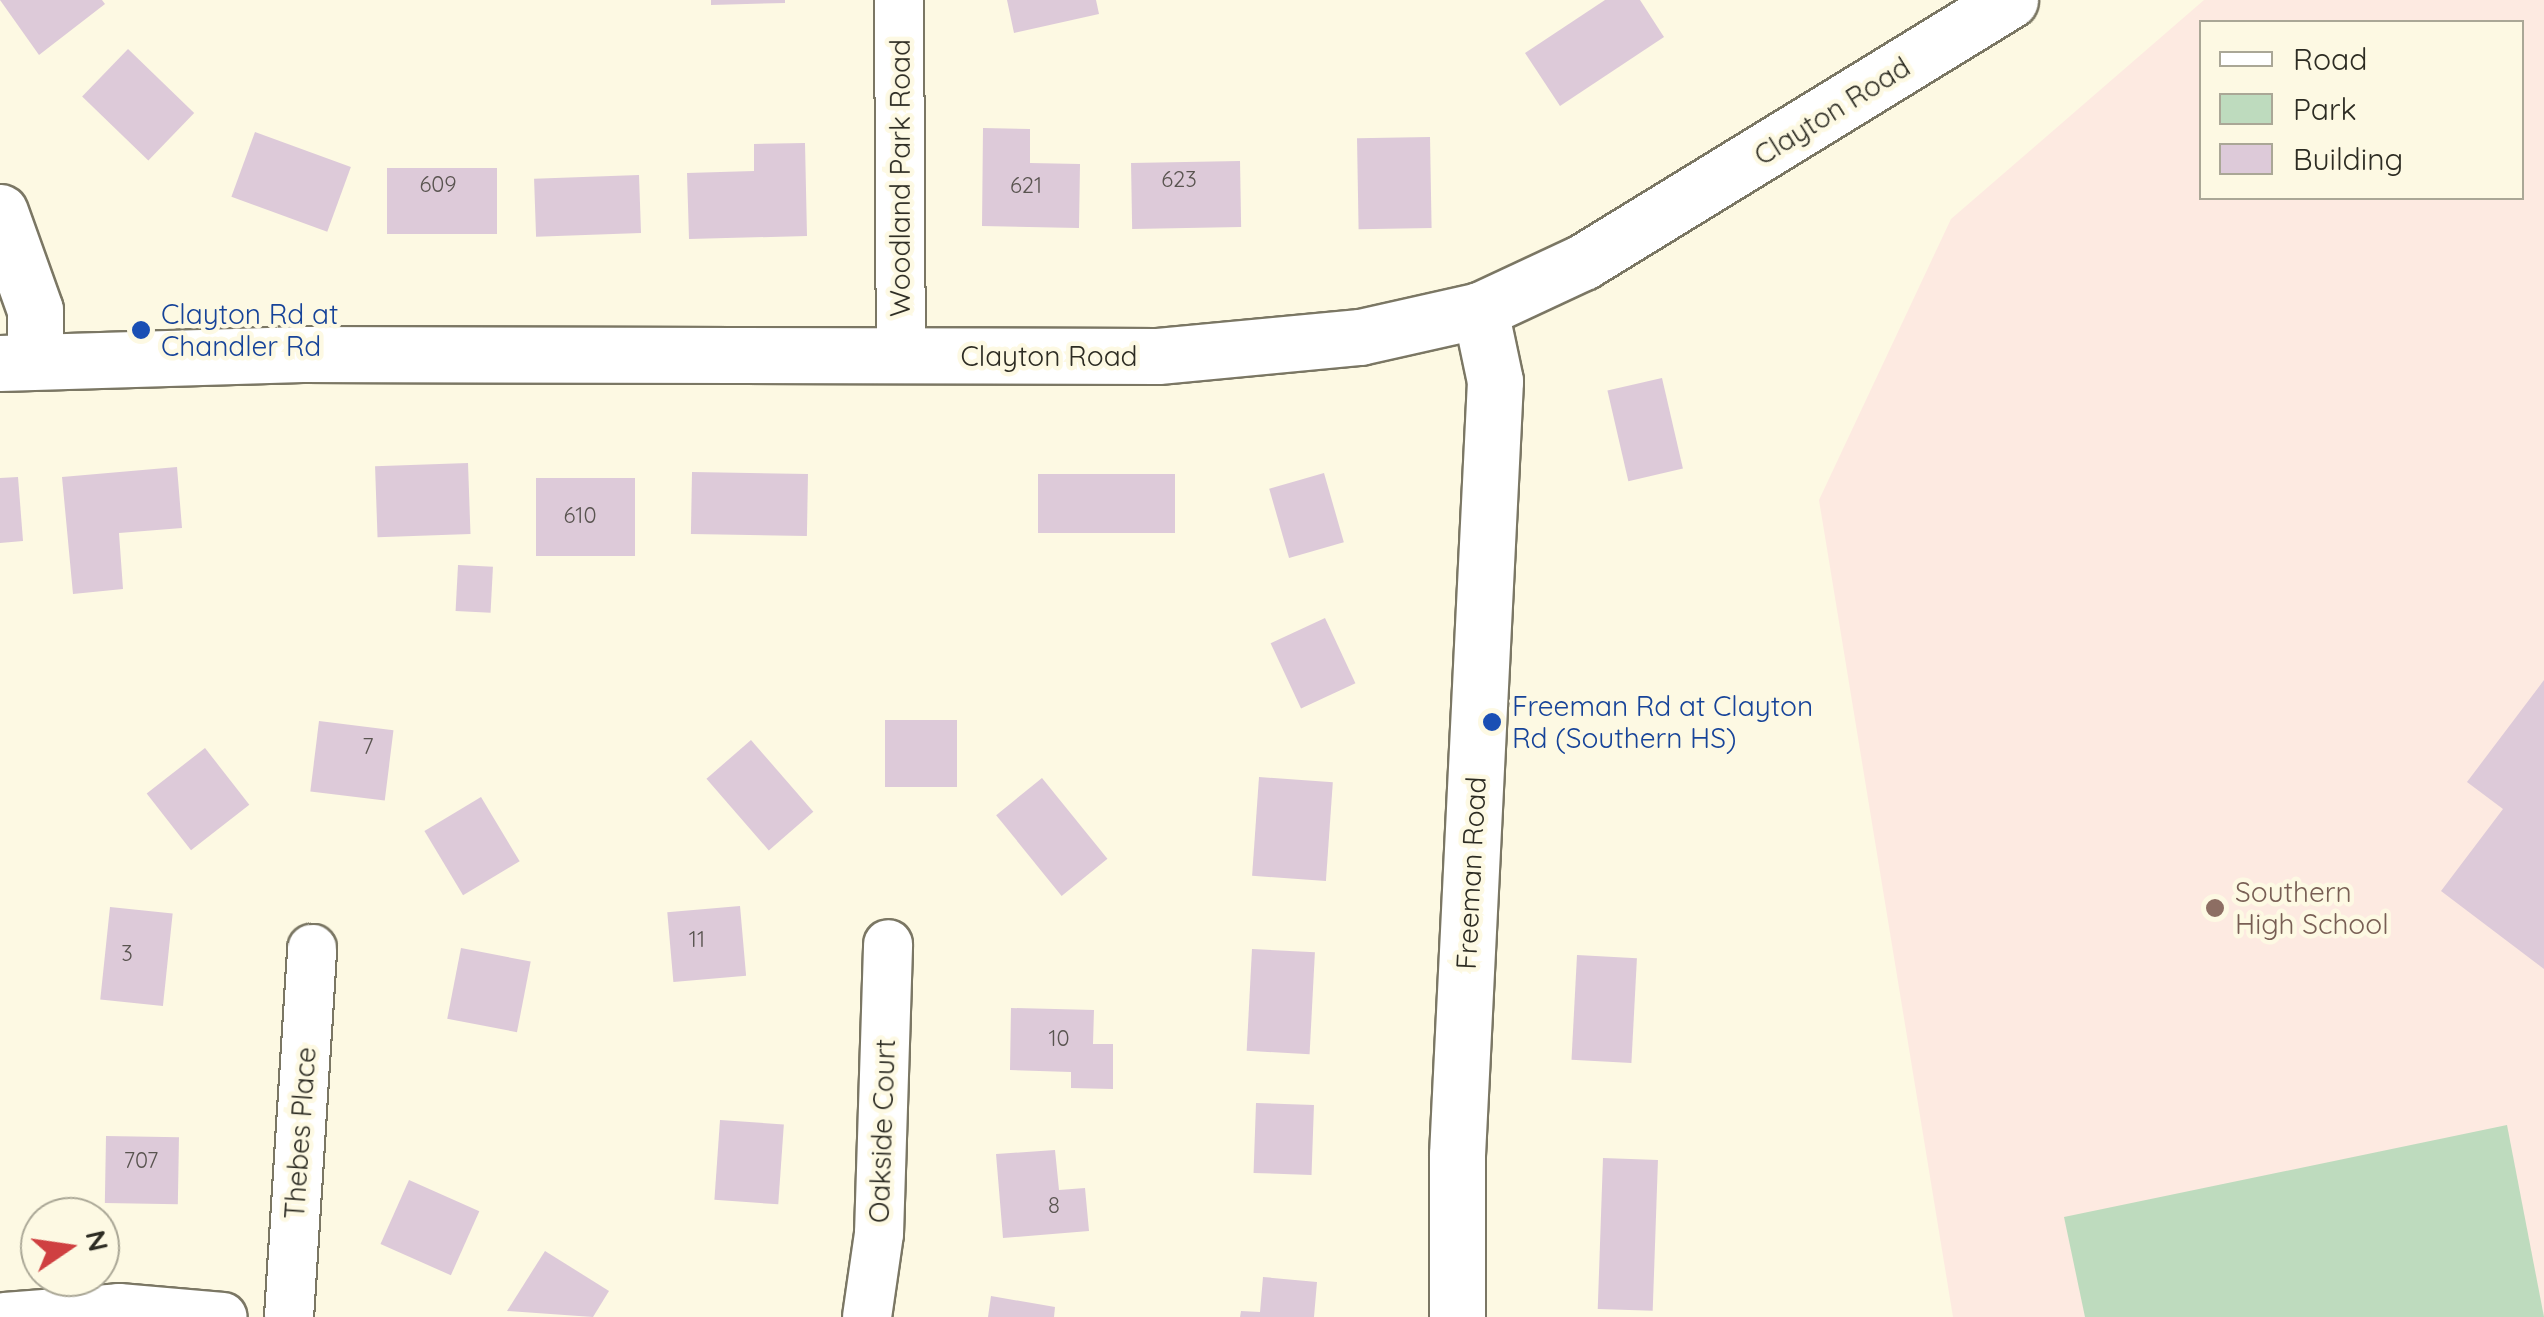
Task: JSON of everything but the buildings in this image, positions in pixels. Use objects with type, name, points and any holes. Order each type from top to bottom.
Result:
[{"type":"street","name":"Woodland Park Road","points":[[899,0],[901,356]]},
{"type":"street","name":"Clayton Road","points":[[18,362],[1238,352],[1360,337],[1480,310],[1584,262],[2010,0]]},
{"type":"street","points":[[0,212],[36,310],[18,362]]},
{"type":"street","name":"Freeman Road","points":[[1457,1317],[1457,1155],[1495,381],[1480,310]]},
{"type":"street","name":"Oakside Court","points":[[868,1317],[880,1234],[888,944]]},
{"type":"street","name":"Thebes Place","points":[[289,1317],[312,949]]},
{"type":"street","points":[[5,1317],[119,1308],[224,1317]]},
{"type":"shaded area","name":"Southern High School","points":[[2204,0],[2544,0],[2544,1317],[1953,1317],[1819,500],[1951,219]]},
{"type":"green space","points":[[2507,1125],[2544,1317],[2085,1317],[2064,1217]]},
{"type":"place","name":"Clayton Rd at Chandler Rd","points":[[141,330]]},
{"type":"place","name":"Freeman Rd at Clayton Rd (Southern HS)","points":[[1492,722]]},
{"type":"place","name":"Southern High School","points":[[2215,908]]}]
